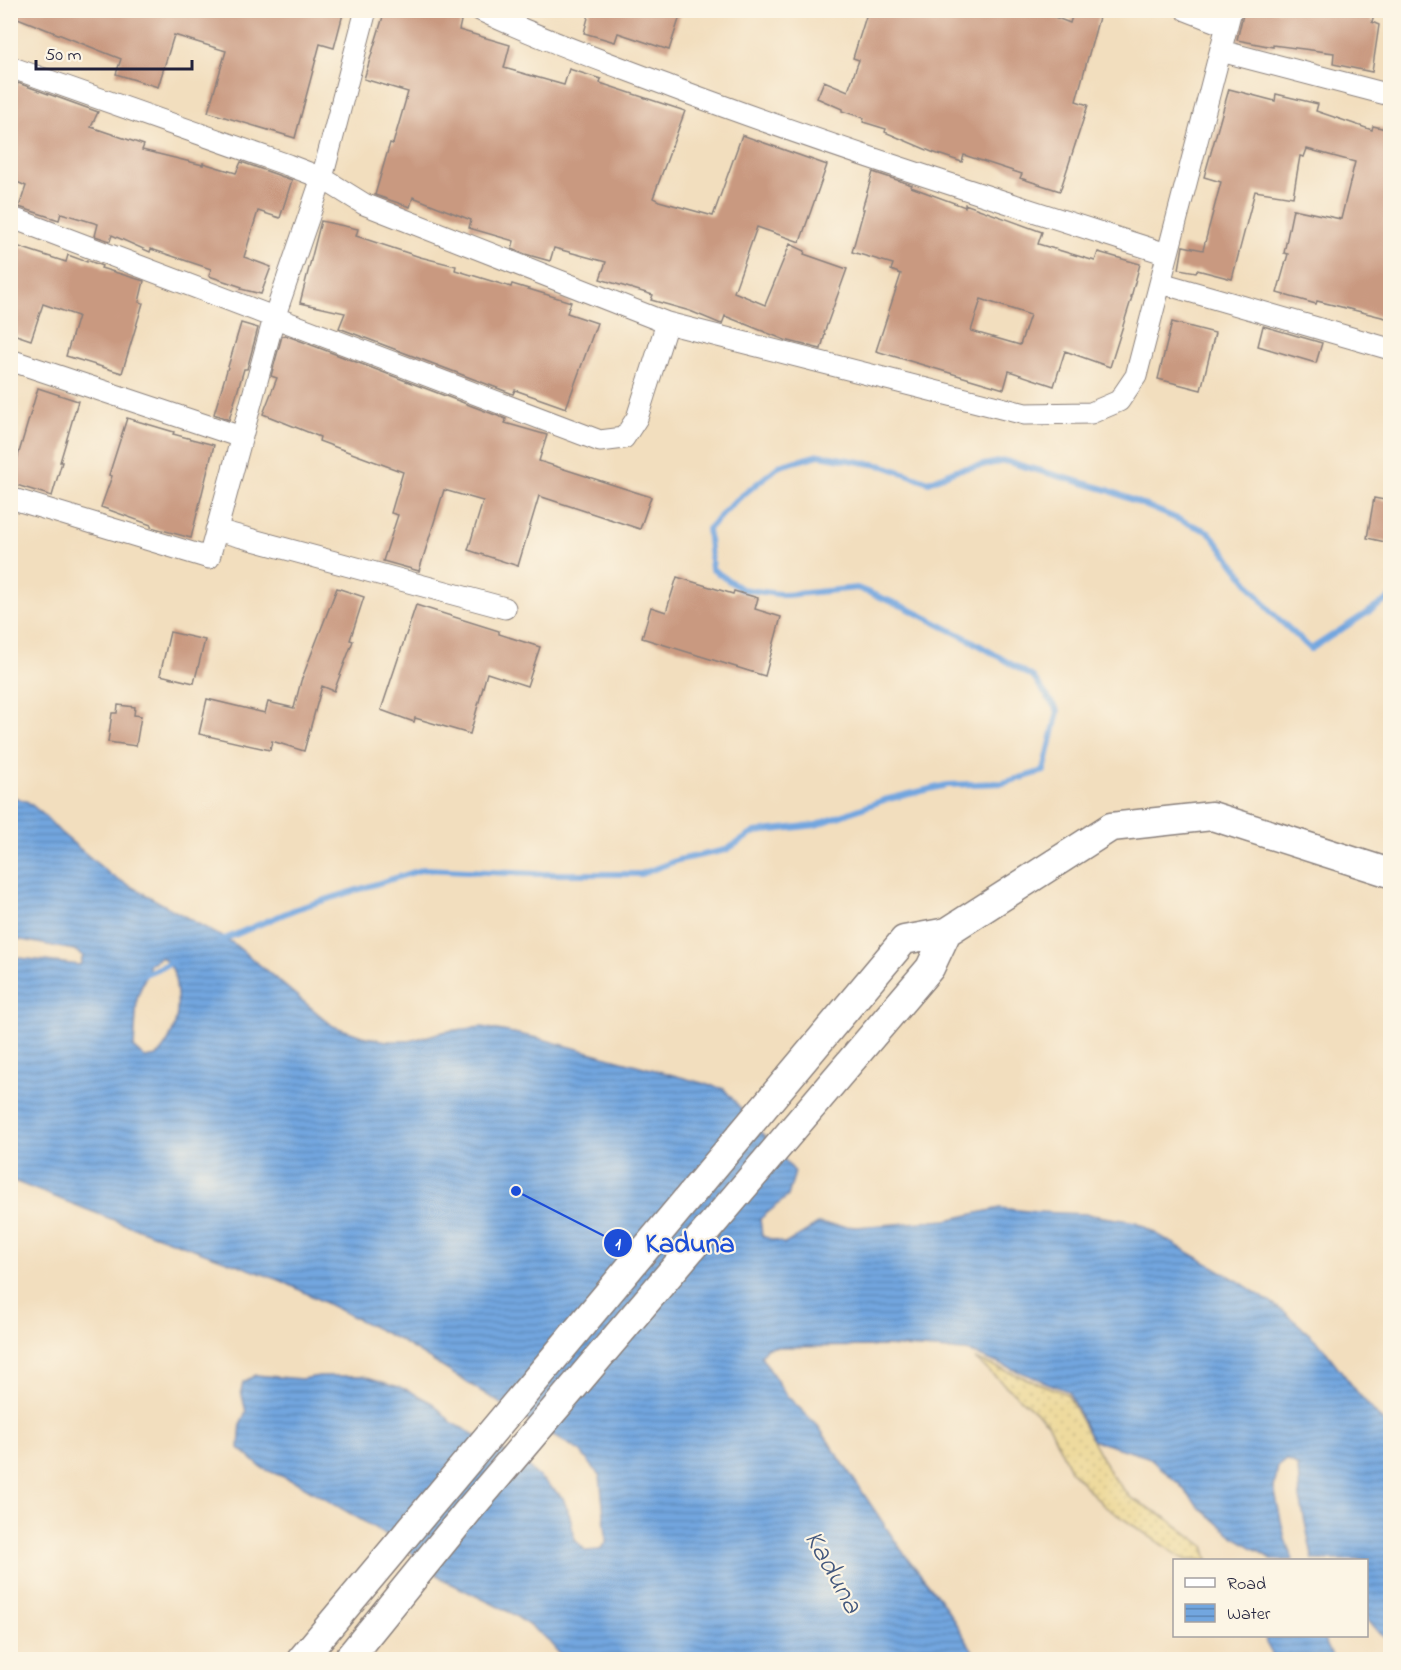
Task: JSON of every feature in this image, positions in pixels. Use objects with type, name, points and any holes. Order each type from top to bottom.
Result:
[{"type":"street","points":[[10,498],[209,558],[274,318],[322,178],[366,10]]},
{"type":"street","points":[[480,10],[524,31],[719,105],[947,184],[1167,254]]},
{"type":"street","points":[[10,67],[322,178],[364,204],[667,323],[1025,414],[1091,413],[1119,401],[1136,376],[1229,18],[1186,10]]},
{"type":"street","points":[[1221,51],[1390,95]]},
{"type":"street","points":[[10,217],[600,441],[624,438],[637,418],[667,323]]},
{"type":"street","points":[[1161,283],[1390,349]]},
{"type":"street","points":[[10,360],[241,437]]},
{"type":"street","points":[[216,530],[505,608]]},
{"type":"street","points":[[301,1659],[904,940],[947,932],[1111,827],[1212,816],[1390,873]]},
{"type":"street","points":[[346,1659],[476,1502],[930,968],[947,932]]},
{"type":"sand","points":[[975,1359],[1067,1394],[1111,1475],[1131,1498],[1168,1519],[1204,1546],[1208,1559],[1184,1559],[1104,1506],[1070,1470],[1048,1423]]},
{"type":"water","points":[[11,796],[28,802],[112,876],[233,943],[333,1026],[386,1041],[409,1041],[447,1031],[482,1027],[538,1038],[724,1089],[795,1172],[788,1196],[760,1219],[762,1236],[785,1244],[818,1224],[857,1227],[947,1220],[1000,1208],[1085,1214],[1136,1222],[1238,1281],[1286,1313],[1321,1345],[1390,1430],[1390,1642],[1368,1621],[1368,1559],[1313,1559],[1300,1498],[1298,1467],[1293,1463],[1286,1460],[1278,1466],[1274,1488],[1285,1539],[1293,1559],[1271,1559],[1233,1536],[1199,1507],[1179,1484],[1148,1457],[1092,1440],[1068,1391],[967,1351],[886,1346],[775,1347],[766,1348],[761,1356],[786,1395],[818,1426],[902,1551],[941,1600],[978,1659],[564,1659],[545,1637],[511,1613],[444,1580],[399,1542],[298,1483],[262,1468],[239,1448],[241,1422],[246,1412],[241,1391],[243,1382],[256,1375],[301,1379],[319,1376],[364,1376],[408,1390],[434,1404],[451,1422],[520,1460],[563,1498],[575,1540],[586,1551],[599,1550],[606,1543],[600,1476],[580,1451],[399,1340],[282,1281],[11,1180],[11,957],[80,965],[83,956],[74,950],[11,938]],"holes":[[[161,957],[172,969],[177,995],[175,1023],[169,1040],[157,1056],[145,1058],[134,1048],[137,998],[150,964]]]},
{"type":"water","points":[[1265,1637],[1323,1637],[1333,1659],[1275,1659]]},
{"type":"building","points":[[10,10],[344,10],[334,48],[320,44],[295,138],[208,112],[226,51],[174,35],[158,87],[116,74],[121,59],[10,15]]},
{"type":"building","points":[[385,10],[440,10],[461,21],[459,30],[510,45],[504,68],[564,85],[569,69],[601,79],[600,83],[685,111],[653,198],[659,201],[713,216],[742,135],[827,165],[800,242],[757,227],[734,292],[765,305],[790,244],[805,251],[804,254],[847,269],[824,333],[821,349],[785,340],[725,316],[722,324],[690,311],[651,300],[653,295],[600,279],[606,262],[554,248],[550,261],[525,254],[512,249],[514,241],[469,228],[471,220],[413,197],[410,207],[375,195],[408,92],[364,79]]},
{"type":"building","points":[[590,10],[682,10],[669,50],[618,33],[615,42],[584,33]]},
{"type":"building","points":[[868,10],[1036,10],[1070,23],[1074,10],[1101,10],[1076,101],[1088,105],[1060,191],[1020,178],[1022,174],[964,155],[962,162],[932,152],[885,132],[886,129],[863,122],[864,118],[842,111],[817,98],[824,81],[848,91],[859,60],[853,58]]},
{"type":"building","points":[[1244,10],[1375,10],[1372,22],[1379,25],[1372,72],[1333,64],[1334,53],[1273,45],[1273,47],[1237,40]]},
{"type":"building","points":[[18,83],[98,112],[91,127],[144,145],[142,150],[203,165],[203,163],[236,173],[241,162],[292,180],[280,218],[258,211],[244,257],[271,267],[261,294],[241,289],[242,287],[209,276],[211,269],[151,249],[150,252],[112,235],[110,241],[95,236],[98,224],[61,213],[59,220],[19,207],[26,186],[10,179],[11,100]]},
{"type":"building","points":[[1229,89],[1275,101],[1276,94],[1318,104],[1316,111],[1372,130],[1373,126],[1390,130],[1390,319],[1317,301],[1316,304],[1277,293],[1288,254],[1284,253],[1293,209],[1341,219],[1355,162],[1307,149],[1304,157],[1300,156],[1293,197],[1255,191],[1232,279],[1197,270],[1196,272],[1179,269],[1183,246],[1203,250],[1221,182],[1204,177]]},
{"type":"building","points":[[873,172],[965,207],[965,204],[1042,232],[1038,244],[1095,261],[1098,252],[1140,264],[1110,367],[1065,351],[1054,386],[1009,371],[1004,389],[876,351],[901,274],[891,270],[893,264],[852,252],[864,209],[862,209]],"holes":[[[981,299],[1030,315],[1020,345],[971,331]]]},
{"type":"building","points":[[321,221],[358,229],[356,236],[456,266],[455,270],[571,302],[567,313],[597,323],[566,408],[515,390],[513,394],[339,328],[345,313],[300,303]]},
{"type":"building","points":[[10,244],[66,262],[68,255],[87,262],[87,260],[102,266],[101,268],[144,281],[139,302],[143,303],[122,373],[66,356],[78,316],[43,304],[31,340],[10,333]]},
{"type":"building","points":[[1172,322],[1215,333],[1201,390],[1158,379]]},
{"type":"building","points":[[241,323],[258,328],[247,369],[244,369],[229,420],[214,414]]},
{"type":"building","points":[[1263,326],[1322,343],[1316,363],[1258,346]]},
{"type":"building","points":[[285,335],[506,419],[505,423],[547,435],[539,461],[651,497],[640,529],[539,496],[518,566],[468,550],[483,501],[444,490],[419,571],[383,561],[398,515],[391,513],[403,472],[319,441],[320,437],[263,414],[277,378],[271,376],[282,336]]},
{"type":"building","points":[[38,388],[78,401],[52,496],[10,483]]},
{"type":"building","points":[[127,418],[214,445],[191,538],[151,527],[151,525],[101,507],[112,476],[109,475]]},
{"type":"building","points":[[1374,498],[1390,501],[1390,543],[1367,538]]},
{"type":"building","points":[[677,577],[733,594],[734,591],[758,598],[755,609],[781,617],[765,676],[642,638],[651,607],[666,612]]},
{"type":"building","points":[[337,588],[364,597],[350,640],[353,641],[334,691],[322,686],[304,751],[272,741],[270,750],[199,734],[207,699],[265,713],[268,702],[294,708],[301,681]]},
{"type":"building","points":[[416,605],[499,631],[499,634],[540,647],[527,686],[487,673],[470,734],[415,718],[414,722],[381,710]]},
{"type":"building","points":[[170,632],[205,640],[194,683],[160,675]]},
{"type":"building","points":[[118,705],[135,707],[134,715],[141,716],[136,746],[108,742],[112,713],[117,713]]},
{"type":"waterway","points":[[220,941],[296,909],[424,869],[535,874],[641,874],[678,860],[726,850],[755,832],[816,825],[884,800],[947,785],[1003,783],[1044,771],[1058,711],[1033,677],[972,641],[907,608],[857,588],[786,595],[741,589],[712,569],[708,529],[733,503],[779,466],[819,455],[884,466],[929,482],[956,470],[1005,461],[1108,490],[1209,532],[1271,612],[1311,649],[1390,598]]},
{"type":"waterway","points":[[140,976],[175,961]]},
{"type":"place","name":"Kaduna","points":[[516,1191]]}]
